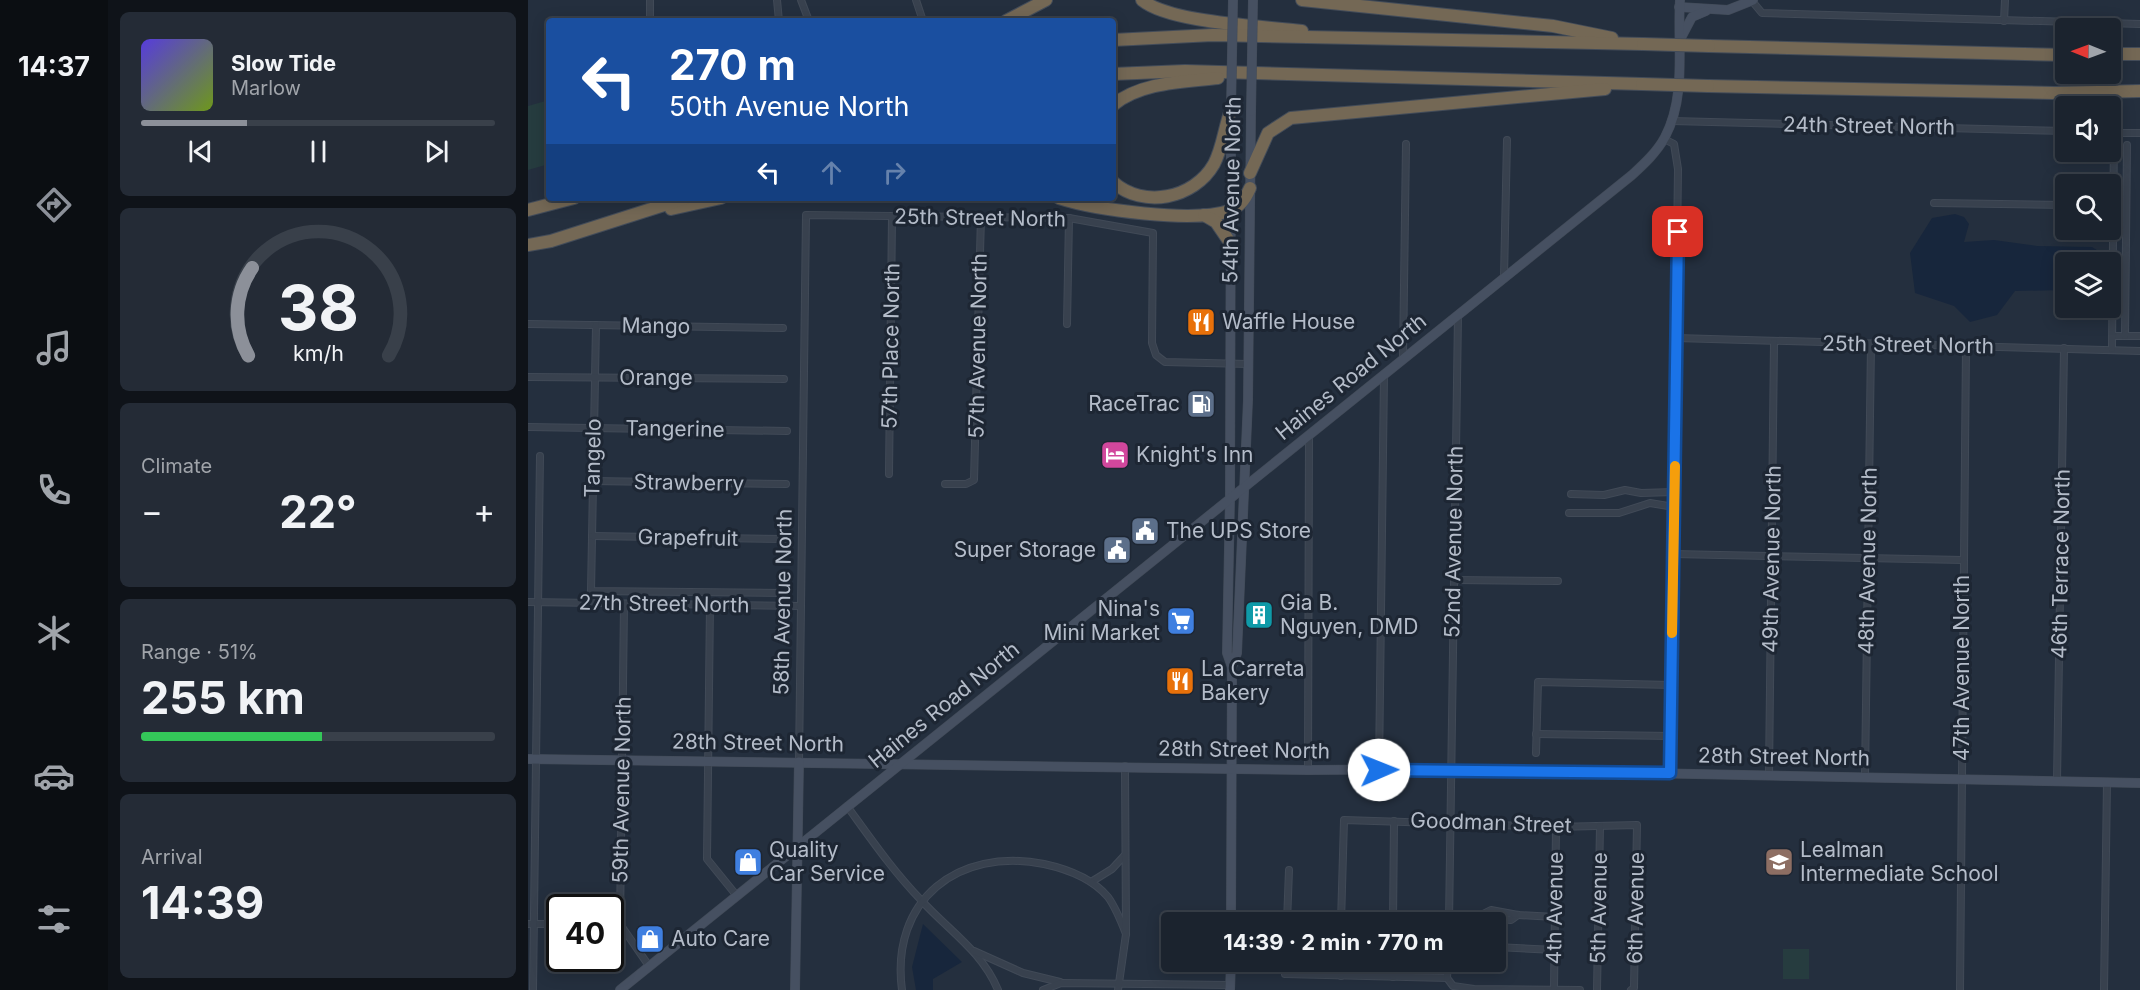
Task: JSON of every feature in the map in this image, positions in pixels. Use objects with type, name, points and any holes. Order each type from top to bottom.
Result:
[{"type":"highway","points":[[1012,18],[1046,0]]},
{"type":"highway","points":[[1142,0],[1154,7],[1177,14],[1380,40]]},
{"type":"highway","points":[[1302,0],[1553,26],[1643,44]]},
{"type":"highway","points":[[1116,40],[1213,35],[2055,55]]},
{"type":"highway","points":[[2121,54],[2140,54]]},
{"type":"highway","points":[[1116,74],[1185,71],[1708,86],[2043,93],[2140,91]]},
{"type":"highway","points":[[1116,103],[1134,92],[1148,87],[1227,77],[1295,74]]},
{"type":"highway","points":[[1250,173],[1268,133],[1291,118],[1561,95],[1642,84]]},
{"type":"highway","points":[[1116,184],[1128,193],[1157,198],[1175,195],[1190,187],[1212,166],[1231,110]]},
{"type":"highway","points":[[1071,201],[1107,210],[1203,215],[1231,210],[1242,202],[1250,188]]},
{"type":"highway","points":[[528,210],[562,201]]},
{"type":"highway","points":[[528,245],[551,241],[677,201]]},
{"type":"highway","points":[[649,211],[678,209],[709,201]]},
{"type":"highway","points":[[1203,215],[1216,222],[1231,244]]},
{"type":"street","points":[[650,0],[652,18]]},
{"type":"street","points":[[777,0],[779,18]]},
{"type":"street","points":[[801,0],[808,18]]},
{"type":"street","points":[[916,0],[922,18]]},
{"type":"street","name":"54th Avenue North","points":[[1231,912],[1232,667],[1227,653],[1233,0]]},
{"type":"street","name":"54th Avenue North","points":[[1232,667],[1237,653],[1245,486],[1253,0]]},
{"type":"street","points":[[1680,44],[1683,31],[1692,17],[1712,10],[1738,8],[1753,0],[1762,13],[2140,24]]},
{"type":"street","points":[[2004,21],[2005,0]]},
{"type":"street","points":[[1680,3],[1712,10]]},
{"type":"street","name":"Haines Road North","points":[[620,990],[1403,357],[1632,176],[1664,139],[1672,121],[1677,102],[1680,3]]},
{"type":"street","name":"24th Street North","points":[[1672,121],[2055,131]]},
{"type":"street","points":[[2121,133],[2140,133]]},
{"type":"street","points":[[1664,139],[1674,144],[1678,169],[1670,773]]},
{"type":"street","points":[[1504,277],[1507,140]]},
{"type":"street","points":[[1403,357],[1407,144]]},
{"type":"street","points":[[2125,336],[2127,145]]},
{"type":"street","points":[[1934,203],[2055,206]]},
{"type":"street","name":"25th Street North","points":[[806,215],[1069,218],[1153,233],[1152,343],[1156,355],[1165,362],[1230,363]]},
{"type":"street","name":"58th Avenue North","points":[[795,990],[806,215]]},
{"type":"street","name":"57th Avenue North","points":[[945,484],[972,483],[975,476],[981,216]]},
{"type":"street","name":"57th Place North","points":[[889,474],[892,217]]},
{"type":"street","points":[[1067,324],[1069,218]]},
{"type":"street","points":[[2112,240],[2112,349]]},
{"type":"street","name":"52nd Avenue North","points":[[1449,912],[1458,315]]},
{"type":"street","name":"Mango","points":[[528,324],[783,328]]},
{"type":"street","name":"Tangelo","points":[[596,325],[591,591],[784,593]]},
{"type":"street","points":[[2113,336],[2140,336]]},
{"type":"street","name":"25th Street North","points":[[1676,338],[2140,351]]},
{"type":"street","name":"49th Avenue North","points":[[1768,775],[1774,342]]},
{"type":"street","name":"48th Avenue North","points":[[1865,777],[1871,344]]},
{"type":"street","name":"47th Avenue North","points":[[1960,990],[1966,346]]},
{"type":"street","name":"46th Terrace North","points":[[2057,781],[2064,348]]},
{"type":"street","points":[[1230,363],[1248,364]]},
{"type":"street","points":[[1379,770],[1384,374]]},
{"type":"street","name":"Orange","points":[[528,377],[784,379]]},
{"type":"street","name":"Tangerine","points":[[528,427],[787,431]]},
{"type":"street","points":[[1308,770],[1309,434]]},
{"type":"street","points":[[533,990],[532,759],[538,602],[540,456]]},
{"type":"street","name":"Strawberry","points":[[593,482],[786,484]]},
{"type":"street","points":[[1571,494],[1604,495],[1625,490],[1641,493],[1674,492]]},
{"type":"street","points":[[1569,513],[1619,513],[1650,503],[1674,507]]},
{"type":"street","name":"Grapefruit","points":[[592,536],[785,539]]},
{"type":"street","points":[[1673,554],[1963,560]]},
{"type":"street","points":[[1454,580],[1558,582]]},
{"type":"street","name":"27th Street North","points":[[528,602],[801,606]]},
{"type":"street","name":"59th Avenue North","points":[[620,894],[624,604]]},
{"type":"street","points":[[710,604],[707,859],[737,896]]},
{"type":"street","points":[[1536,753],[1538,682],[1671,685]]},
{"type":"street","points":[[1536,734],[1671,736]]},
{"type":"street","name":"28th Street North","points":[[532,759],[1125,765],[1308,770],[1451,769],[2140,783]]},
{"type":"street","points":[[1119,986],[1126,934],[1125,765]]},
{"type":"street","points":[[2104,990],[2107,782]]},
{"type":"street","points":[[847,806],[895,872],[922,902],[974,951],[998,990]]},
{"type":"street","name":"Goodman Street","points":[[1341,912],[1344,820],[1556,826],[1637,825]]},
{"type":"street","points":[[1393,912],[1394,821]]},
{"type":"street","name":"5th Avenue","points":[[1597,990],[1600,825]]},
{"type":"street","name":"6th Avenue","points":[[1631,990],[1634,988],[1637,825]]},
{"type":"street","name":"4th Avenue","points":[[1554,990],[1556,826]]},
{"type":"street","points":[[1091,882],[1112,869],[1124,856]]},
{"type":"street","points":[[902,990],[900,951],[912,915],[933,889],[963,869],[1011,860],[1055,866],[1091,882],[1107,896],[1126,934]]},
{"type":"street","points":[[1287,912],[1289,870]]},
{"type":"street","points":[[1487,912],[1491,910],[1502,912]]},
{"type":"street","points":[[1506,913],[1555,916]]},
{"type":"street","points":[[624,930],[649,966]]},
{"type":"street","points":[[1506,948],[1555,950]]},
{"type":"street","points":[[974,951],[1023,973],[1061,983],[1230,987],[1231,972]]},
{"type":"street","points":[[1285,972],[1285,974],[1447,978]]},
{"type":"street","points":[[1393,972],[1393,977]]},
{"type":"street","points":[[1447,972],[1447,978],[1453,986],[1474,990],[1580,990]]},
{"type":"street","points":[[1043,990],[1061,983]]},
{"type":"green space","points":[[546,101],[546,165],[528,170],[528,106]]},
{"type":"green space","points":[[1783,949],[1809,949],[1809,979],[1783,979]]},
{"type":"water","points":[[1955,214],[1964,217],[1969,224],[1964,242],[1994,240],[2037,246],[2092,247],[2100,252],[2055,252],[2055,290],[2015,291],[1997,315],[1970,322],[1954,306],[1915,293],[1910,253],[1932,218]]},
{"type":"water","points":[[923,924],[962,962],[933,979],[933,990],[916,990],[912,967]]},
{"type":"slow traffic","points":[[1672,633],[1675,466]]},
{"type":"place","name":"Waffle House","points":[[1201,322]]},
{"type":"place","name":"RaceTrac","points":[[1201,404]]},
{"type":"place","name":"Knight's Inn","points":[[1115,455]]},
{"type":"place","name":"The UPS Store","points":[[1145,531]]},
{"type":"place","name":"Super Storage","points":[[1117,550]]},
{"type":"place","name":"Gia B. Nguyen, DMD","points":[[1259,615]]},
{"type":"place","name":"Nina's Mini Market","points":[[1181,621]]},
{"type":"place","name":"La Carreta Bakery","points":[[1180,681]]},
{"type":"place","name":"Quality Car Service","points":[[748,862]]},
{"type":"place","name":"Lealman Intermediate School","points":[[1779,862]]},
{"type":"place","name":"Auto Care","points":[[650,939]]},
{"type":"route","points":[[1379,770],[1670,773],[1678,232]]}]
